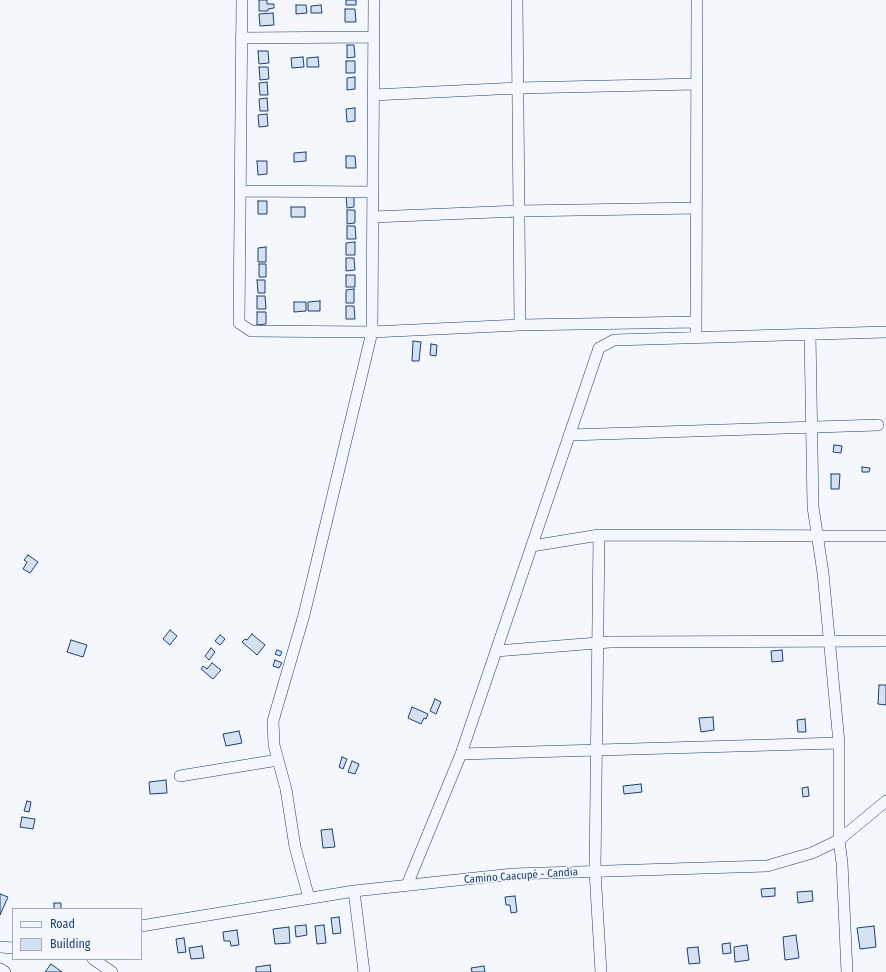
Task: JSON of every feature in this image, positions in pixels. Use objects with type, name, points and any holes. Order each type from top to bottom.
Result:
[{"type":"street","points":[[242,0],[239,323],[251,331],[372,332],[520,325],[696,322]]},
{"type":"street","points":[[309,898],[295,847],[286,789],[274,745],[273,721],[304,615],[372,332],[374,0]]},
{"type":"street","points":[[517,0],[520,325]]},
{"type":"street","points":[[696,338],[697,0]]},
{"type":"street","points":[[241,38],[373,36]]},
{"type":"street","points":[[373,95],[518,88],[696,84]]},
{"type":"street","points":[[240,191],[373,192]]},
{"type":"street","points":[[372,217],[519,211],[696,208]]},
{"type":"street","points":[[407,885],[461,754],[599,348],[614,340],[886,332]]},
{"type":"street","points":[[810,334],[813,507],[823,573],[839,743],[839,840],[842,863],[847,972]]},
{"type":"street","points":[[569,435],[878,425]]},
{"type":"street","points":[[532,546],[599,535],[886,536]]},
{"type":"street","points":[[599,535],[595,871],[602,972]]},
{"type":"street","points":[[496,651],[598,643],[886,641]]},
{"type":"street","points":[[461,754],[839,743]]},
{"type":"street","points":[[180,776],[278,760]]},
{"type":"street","name":"Camino Caacupé - Candia","points":[[142,926],[354,891],[513,874],[767,866],[812,853],[839,840],[858,826],[886,801]]},
{"type":"street","points":[[354,891],[364,972]]},
{"type":"street","points":[[0,947],[12,948]]},
{"type":"street","points":[[94,960],[112,972]]},
{"type":"street","points":[[0,969],[5,972]]},
{"type":"building","points":[[259,0],[267,0],[267,4],[274,4],[274,8],[268,9],[268,11],[259,11]]},
{"type":"building","points":[[346,0],[356,0],[356,5],[346,5]]},
{"type":"building","points":[[296,5],[306,5],[307,13],[296,14]]},
{"type":"building","points":[[321,5],[322,13],[311,13],[311,6]]},
{"type":"building","points":[[345,9],[355,9],[356,22],[345,22]]},
{"type":"building","points":[[273,13],[274,25],[260,26],[259,14]]},
{"type":"building","points":[[347,45],[354,45],[355,57],[347,58]]},
{"type":"building","points":[[258,51],[268,51],[269,63],[259,64]]},
{"type":"building","points":[[303,57],[304,67],[292,68],[291,58]]},
{"type":"building","points":[[318,57],[319,67],[307,67],[307,58]]},
{"type":"building","points":[[346,61],[355,61],[355,73],[346,73]]},
{"type":"building","points":[[259,67],[268,67],[269,79],[260,80]]},
{"type":"building","points":[[355,77],[355,89],[347,90],[347,78]]},
{"type":"building","points":[[267,82],[268,95],[260,95],[259,83]]},
{"type":"building","points":[[267,98],[268,111],[260,111],[259,99]]},
{"type":"building","points":[[355,108],[355,121],[347,122],[346,109]]},
{"type":"building","points":[[267,114],[268,126],[259,127],[258,115]]},
{"type":"building","points":[[306,152],[306,161],[294,162],[294,153]]},
{"type":"building","points":[[346,156],[355,156],[356,168],[346,168]]},
{"type":"building","points":[[257,161],[267,161],[267,174],[258,175]]},
{"type":"building","points":[[346,195],[354,195],[354,207],[347,208]]},
{"type":"building","points":[[258,201],[267,201],[267,214],[258,214]]},
{"type":"building","points":[[291,207],[305,207],[305,217],[291,217]]},
{"type":"building","points":[[347,210],[355,210],[355,223],[347,224]]},
{"type":"building","points":[[347,226],[355,226],[356,239],[347,239]]},
{"type":"building","points":[[355,242],[355,255],[346,255],[346,243]]},
{"type":"building","points":[[266,247],[266,262],[258,262],[258,248]]},
{"type":"building","points":[[346,258],[354,258],[355,270],[346,271]]},
{"type":"building","points":[[259,264],[266,264],[266,277],[259,277]]},
{"type":"building","points":[[346,275],[355,275],[355,287],[346,287]]},
{"type":"building","points":[[257,280],[265,280],[265,293],[258,293]]},
{"type":"building","points":[[354,289],[354,303],[346,303],[346,290]]},
{"type":"building","points":[[257,296],[265,296],[266,309],[257,309]]},
{"type":"building","points":[[320,301],[320,311],[308,311],[308,302]]},
{"type":"building","points":[[294,302],[306,302],[306,311],[294,312]]},
{"type":"building","points":[[346,306],[354,306],[355,319],[346,319]]},
{"type":"building","points":[[257,312],[266,312],[266,324],[257,325]]},
{"type":"building","points":[[413,341],[421,342],[419,361],[412,361]]},
{"type":"building","points":[[431,344],[437,345],[436,356],[430,355]]},
{"type":"building","points":[[834,445],[842,446],[841,453],[833,452]]},
{"type":"building","points":[[862,467],[870,468],[869,472],[862,472]]},
{"type":"building","points":[[831,474],[840,474],[839,489],[831,489]]},
{"type":"building","points":[[28,555],[38,562],[30,573],[23,569],[27,562],[24,560]]},
{"type":"building","points":[[170,630],[177,636],[170,645],[163,639]]},
{"type":"building","points":[[252,634],[265,645],[257,655],[242,642],[245,639],[247,640]]},
{"type":"building","points":[[220,635],[225,639],[220,645],[215,641]]},
{"type":"building","points":[[71,640],[87,645],[83,657],[67,652]]},
{"type":"building","points":[[211,648],[215,652],[209,660],[205,656]]},
{"type":"building","points":[[277,650],[282,652],[280,656],[275,654]]},
{"type":"building","points":[[782,650],[783,661],[772,662],[771,651]]},
{"type":"building","points":[[275,660],[282,663],[279,668],[273,666]]},
{"type":"building","points":[[212,663],[221,670],[213,679],[201,669],[203,666],[207,669]]},
{"type":"building","points":[[879,685],[886,685],[886,705],[878,704]]},
{"type":"building","points":[[435,699],[441,702],[436,714],[430,711]]},
{"type":"building","points":[[412,707],[428,714],[426,719],[424,718],[421,724],[408,718]]},
{"type":"building","points":[[713,717],[714,730],[701,732],[699,718]]},
{"type":"building","points":[[805,719],[806,732],[798,732],[797,720]]},
{"type":"building","points":[[239,731],[242,743],[226,746],[223,734]]},
{"type":"building","points":[[342,757],[347,759],[343,769],[339,767]]},
{"type":"building","points":[[352,761],[359,764],[355,774],[348,772]]},
{"type":"building","points":[[166,780],[167,793],[150,794],[149,782]]},
{"type":"building","points":[[641,784],[642,792],[624,794],[623,786]]},
{"type":"building","points":[[808,787],[809,796],[803,797],[802,788]]},
{"type":"building","points":[[27,801],[31,802],[29,812],[24,811]]},
{"type":"building","points":[[22,817],[35,819],[33,829],[20,827]]},
{"type":"building","points":[[332,829],[335,847],[323,848],[321,830]]},
{"type":"building","points":[[775,888],[775,896],[762,897],[761,889]]},
{"type":"building","points":[[812,891],[813,901],[798,903],[797,892]]},
{"type":"building","points":[[0,894],[8,897],[0,915]]},
{"type":"building","points":[[515,896],[517,912],[511,913],[510,905],[506,905],[505,897]]},
{"type":"building","points":[[54,903],[61,903],[61,908],[54,908]]},
{"type":"building","points":[[339,917],[341,933],[333,934],[331,918]]},
{"type":"building","points":[[306,925],[307,935],[296,937],[295,926]]},
{"type":"building","points":[[324,925],[326,943],[317,944],[315,926]]},
{"type":"building","points":[[874,926],[876,947],[860,949],[857,928]]},
{"type":"building","points":[[289,927],[290,943],[275,944],[273,929]]},
{"type":"building","points":[[237,930],[239,945],[231,946],[230,941],[224,941],[223,932]]},
{"type":"building","points":[[796,935],[799,958],[785,960],[783,937]]},
{"type":"building","points":[[184,938],[186,952],[178,953],[176,939]]},
{"type":"building","points":[[730,943],[731,953],[723,954],[722,944]]},
{"type":"building","points":[[747,945],[749,960],[735,962],[734,947]]},
{"type":"building","points":[[202,946],[204,958],[191,959],[189,948]]},
{"type":"building","points":[[698,947],[700,963],[689,964],[687,948]]},
{"type":"building","points":[[51,964],[62,972],[45,972]]},
{"type":"building","points":[[270,965],[271,972],[256,972],[256,967]]},
{"type":"building","points":[[484,966],[485,972],[472,972],[471,968]]}]
